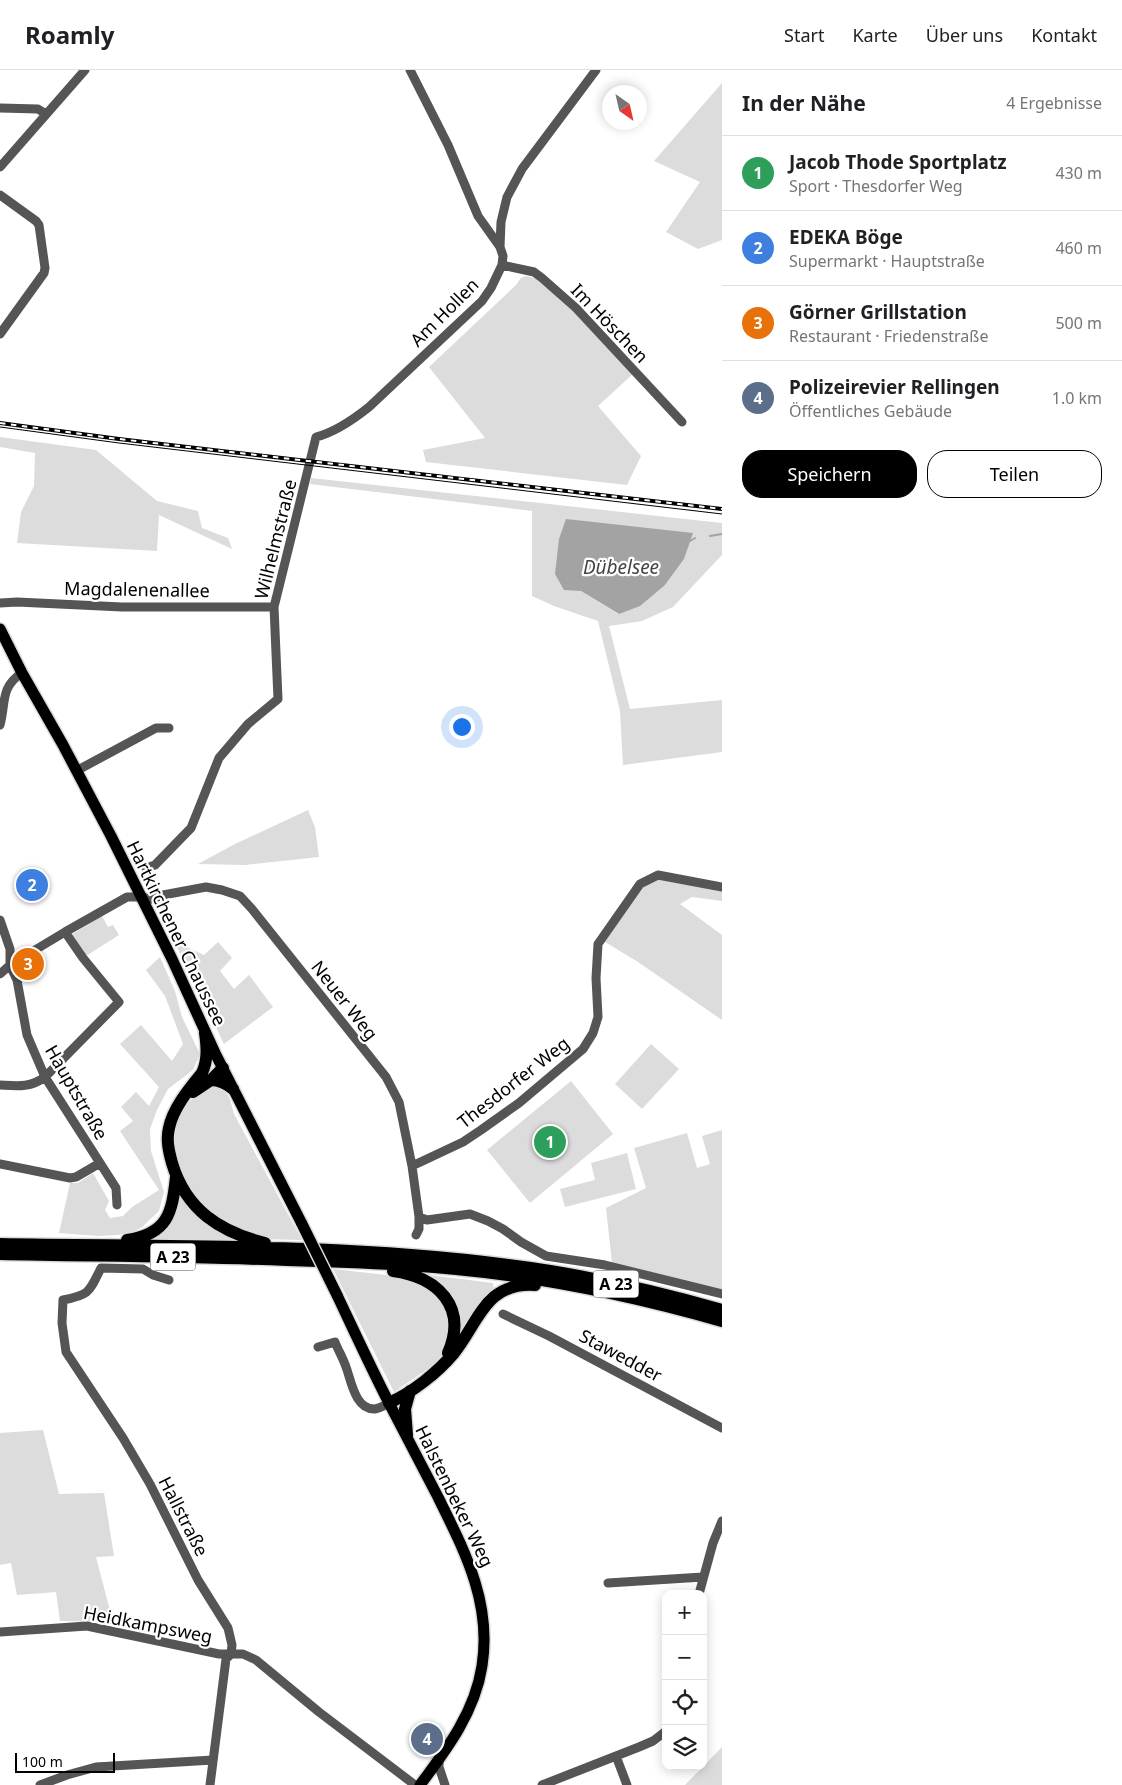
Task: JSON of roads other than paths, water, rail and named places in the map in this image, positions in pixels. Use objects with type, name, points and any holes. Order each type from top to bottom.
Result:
[{"type":"highway","points":[[205,1033],[207,1077]]},
{"type":"highway","points":[[92,1245],[144,1237],[156,1230],[170,1213],[174,1201],[176,1177],[169,1148],[168,1130],[174,1113],[185,1097],[207,1077],[208,1070],[223,1068]]},
{"type":"highway","points":[[207,1077],[226,1083],[234,1089]]},
{"type":"highway","points":[[176,1177],[194,1205],[205,1216],[222,1228],[243,1237],[290,1249]]},
{"type":"highway","name":"A 23","points":[[0,1244],[290,1249],[406,1255],[509,1265],[599,1280],[722,1310]]},
{"type":"highway","name":"A 23","points":[[0,1254],[344,1261],[457,1269],[508,1275],[592,1289],[722,1321]]},
{"type":"highway","points":[[344,1261],[415,1275],[430,1282],[440,1291],[453,1313],[455,1330],[454,1338],[442,1365]]},
{"type":"highway","points":[[389,1403],[410,1391],[442,1365],[460,1345],[486,1305],[501,1291],[524,1285],[564,1290],[592,1289]]},
{"type":"highway","points":[[407,1436],[405,1408],[410,1391]]},
{"type":"main road","name":"Hartkirchener Chaussee","points":[[0,629],[22,673],[76,770],[141,897],[172,959],[205,1033],[317,1254]]},
{"type":"main road","name":"Halstenbeker Weg","points":[[317,1254],[468,1560],[478,1588],[484,1624],[482,1665],[475,1695],[452,1741],[420,1785]]},
{"type":"street","points":[[0,166],[85,70]]},
{"type":"street","points":[[410,70],[448,145],[478,216],[500,247],[503,256],[502,265]]},
{"type":"street","points":[[500,247],[501,222],[507,197],[522,169],[596,70]]},
{"type":"street","points":[[0,108],[38,109],[46,114]]},
{"type":"street","points":[[0,195],[39,225],[45,268],[0,334]]},
{"type":"street","name":"Im Höschen","points":[[502,265],[534,272],[542,278],[576,308],[682,422]]},
{"type":"street","name":"Am Hollen","points":[[316,437],[325,435],[354,418],[376,401],[482,301],[498,276],[502,265]]},
{"type":"street","name":"Wilhelmstraße","points":[[146,868],[155,865],[191,828],[219,758],[248,724],[278,699],[274,607],[316,437]]},
{"type":"street","name":"Magdalenenallee","points":[[0,604],[17,602],[122,607],[274,607]]},
{"type":"street","points":[[0,725],[7,686],[22,673]]},
{"type":"street","points":[[76,770],[156,728],[169,728]]},
{"type":"street","name":"Thesdorfer Weg","points":[[412,1166],[443,1152],[481,1130],[519,1103],[583,1049],[593,1033],[598,1017],[596,978],[598,944],[640,884],[658,875],[722,887]]},
{"type":"street","name":"Neuer Weg","points":[[0,974],[10,965],[127,897],[152,899],[163,895],[206,887],[231,892],[240,896],[390,1082],[399,1102],[412,1166],[419,1229],[416,1235]]},
{"type":"street","name":"Hauptstraße","points":[[0,920],[10,949],[10,965],[17,980],[27,1035],[45,1077],[116,1188],[117,1206]]},
{"type":"street","points":[[0,1085],[23,1087],[36,1083],[45,1077],[119,1002],[82,958],[65,932]]},
{"type":"street","name":"Hauptstraße","points":[[0,1164],[63,1178],[76,1177],[100,1163]]},
{"type":"street","points":[[418,1217],[428,1220],[470,1214],[503,1229],[546,1256],[605,1265],[722,1294]]},
{"type":"street","name":"Hallstraße","points":[[169,1280],[153,1275],[143,1269],[101,1268],[89,1291],[81,1296],[63,1300],[62,1323],[66,1352],[150,1484],[198,1580],[228,1628],[232,1642],[231,1654]]},
{"type":"street","name":"Stawedder","points":[[503,1314],[549,1336],[722,1428]]},
{"type":"street","points":[[318,1347],[335,1342],[350,1383],[357,1398],[364,1405],[376,1409],[389,1403]]},
{"type":"street","points":[[700,1590],[713,1543],[722,1520]]},
{"type":"street","points":[[608,1583],[703,1577]]},
{"type":"street","name":"Heidkampsweg","points":[[0,1632],[87,1626],[219,1654],[231,1654]]},
{"type":"street","points":[[210,1785],[226,1659],[231,1654],[243,1654],[252,1657],[319,1712],[415,1785]]},
{"type":"street","points":[[542,1785],[616,1756],[662,1734]]},
{"type":"street","points":[[616,1756],[627,1785]]},
{"type":"street","points":[[40,1785],[96,1767],[213,1760]]},
{"type":"street","points":[[439,1760],[444,1785]]},
{"type":"street","points":[[67,1775],[69,1785]]},
{"type":"water","name":"Dübelsee","points":[[566,519],[693,533],[684,559],[665,585],[640,606],[619,614],[581,591],[564,590],[555,574],[559,539]]},
{"type":"waterway","points":[[710,536],[722,534]]},
{"type":"waterway","points":[[690,541],[695,538]]},
{"type":"tram line","points":[[0,427],[119,443],[722,514]]},
{"type":"railway","points":[[0,423],[119,439],[722,509]]},
{"type":"place","name":"EDEKA Böge","points":[[32,885]]},
{"type":"place","name":"Görner Grillstation","points":[[28,964]]},
{"type":"place","name":"Jacob Thode Sportplatz","points":[[550,1142]]},
{"type":"place","name":"Polizeirevier Rellingen","points":[[427,1739]]}]
